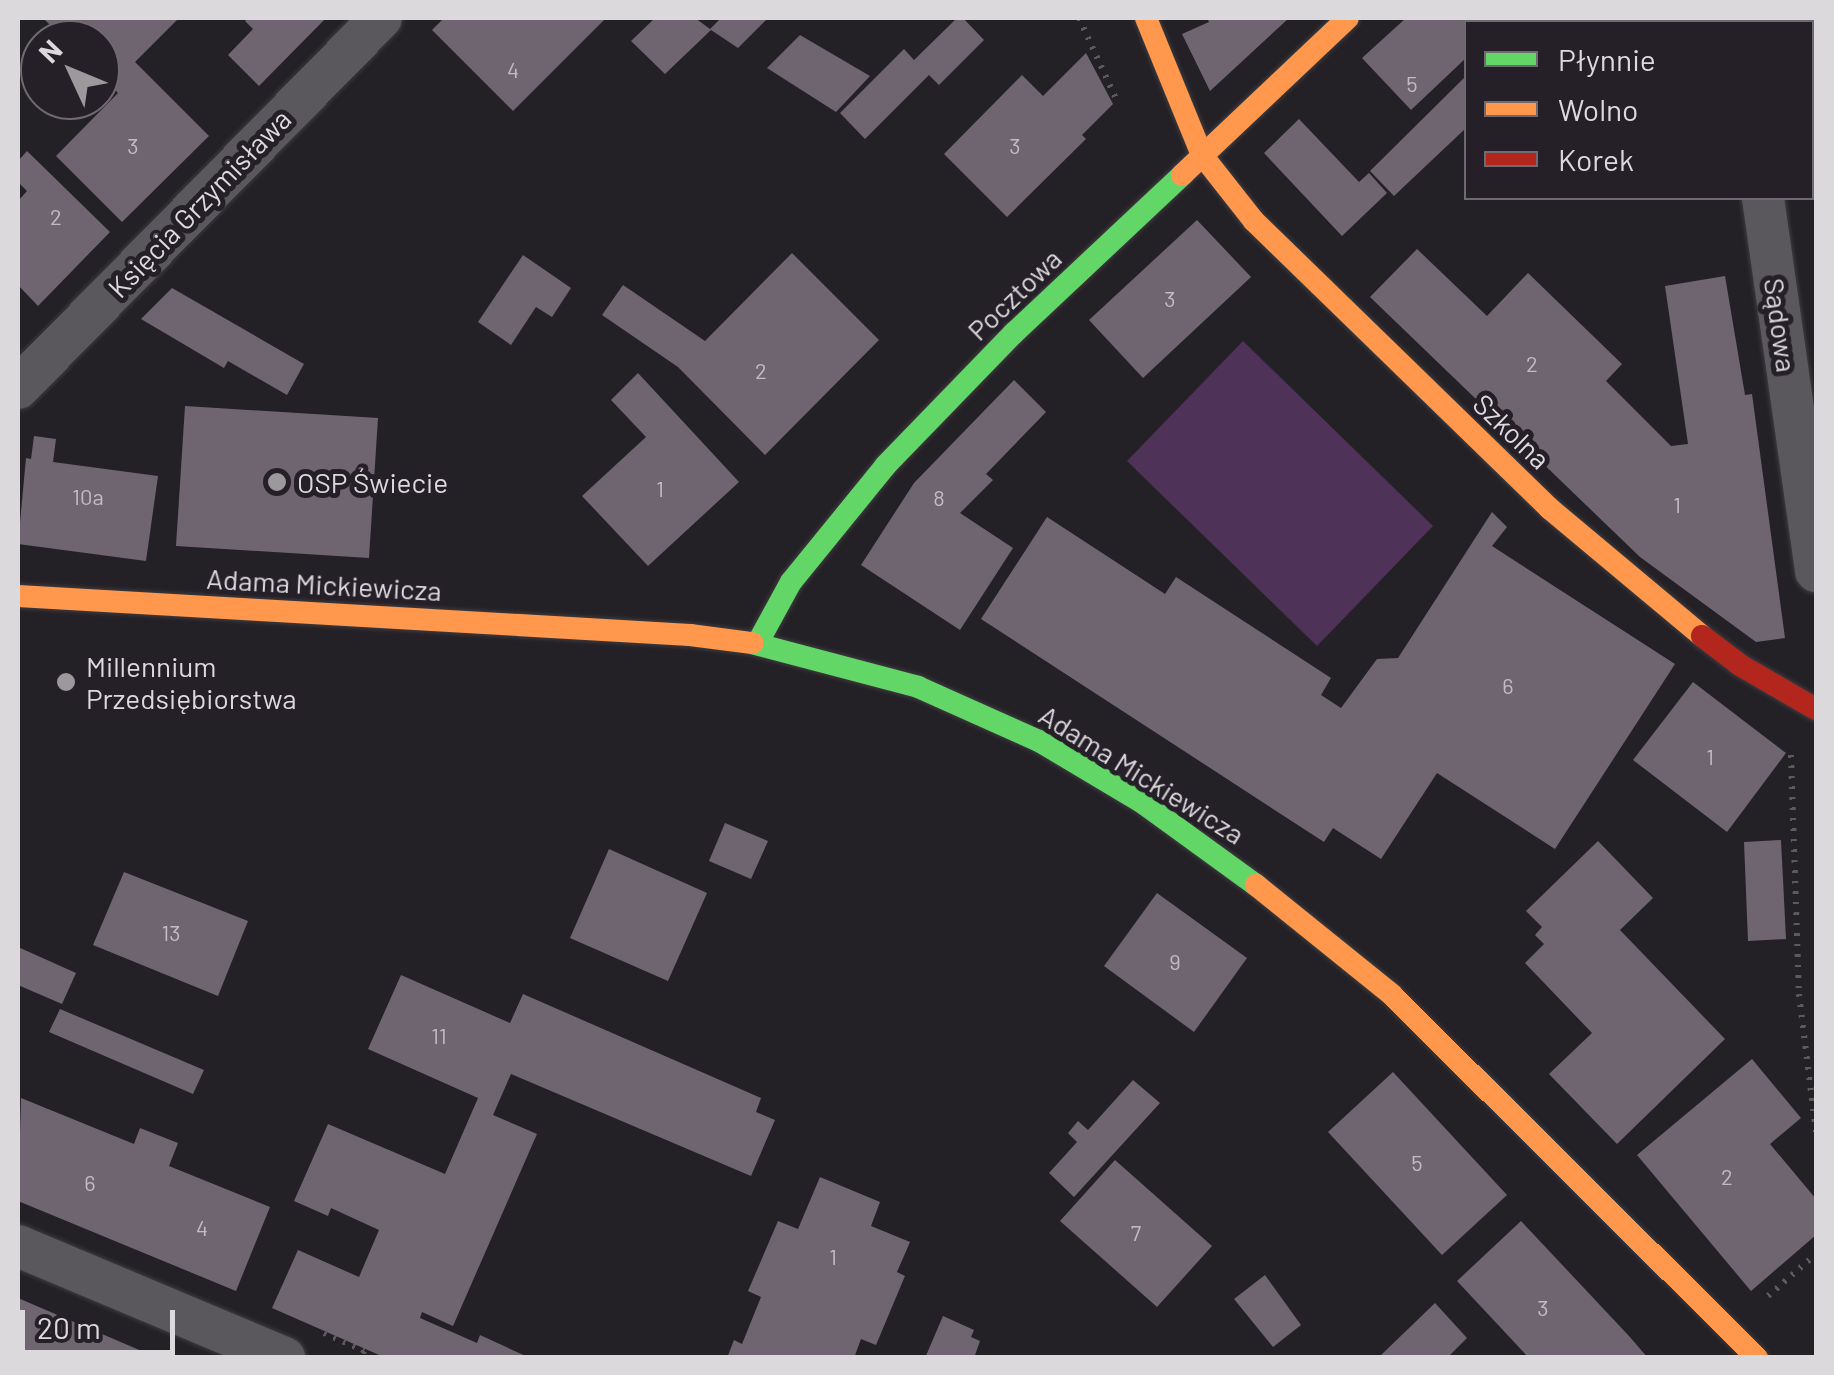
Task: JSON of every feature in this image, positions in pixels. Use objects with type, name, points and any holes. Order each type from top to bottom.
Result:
[{"type":"street","name":"Księcia Grzymisława","points":[[18,388],[381,18]]},
{"type":"street","name":"Szkolna","points":[[1146,18],[1202,155],[1254,222],[1549,508],[1648,595],[1740,666],[1816,708]]},
{"type":"street","name":"Pocztowa","points":[[757,644],[791,582],[886,465],[1014,333],[1348,18]]},
{"type":"street","name":"Sądowa","points":[[1763,200],[1816,571]]},
{"type":"street","name":"Adama Mickiewicza","points":[[18,596],[671,634],[757,644],[918,687],[1039,741],[1228,861],[1391,994],[1757,1358]]},
{"type":"street","points":[[18,1246],[284,1358]]},
{"type":"path","points":[[1790,749],[1800,1011],[1816,1132]]},
{"type":"path","points":[[1755,1307],[1816,1254]]},
{"type":"shaded area","points":[[1243,341],[1433,526],[1317,646],[1127,461]]},
{"type":"building","points":[[179,18],[135,62],[209,136],[122,222],[56,156],[91,120],[120,120],[120,20],[45,20]]},
{"type":"building","points":[[326,18],[259,86],[228,55],[253,29],[245,21]]},
{"type":"building","points":[[444,18],[604,20],[513,111],[432,30]]},
{"type":"building","points":[[655,18],[695,18],[710,29],[721,18],[768,18],[738,48],[711,30],[665,74],[631,41]]},
{"type":"building","points":[[957,18],[963,18],[984,40],[939,85],[929,75],[865,139],[840,113],[904,49],[914,60]]},
{"type":"building","points":[[1207,18],[1289,18],[1210,91],[1182,34],[1209,22]]},
{"type":"building","points":[[1406,18],[1510,18],[1464,20],[1464,60],[1411,110],[1362,58]]},
{"type":"building","points":[[1582,18],[1584,20],[1518,20]]},
{"type":"building","points":[[1816,18],[1814,106],[1814,20],[1794,20]]},
{"type":"building","points":[[800,35],[870,76],[836,112],[767,68]]},
{"type":"building","points":[[1086,53],[1113,104],[1082,135],[1086,139],[1007,217],[944,154],[1022,75],[1043,96]]},
{"type":"building","points":[[1464,78],[1464,130],[1394,196],[1370,171]]},
{"type":"building","points":[[1299,119],[1359,182],[1369,173],[1387,193],[1342,236],[1264,153]]},
{"type":"building","points":[[27,151],[110,232],[38,306],[18,285],[18,201],[27,191],[18,182],[18,161]]},
{"type":"building","points":[[1197,220],[1251,277],[1143,378],[1089,320]]},
{"type":"building","points":[[1417,249],[1487,316],[1528,273],[1622,364],[1606,381],[1671,446],[1688,444],[1665,286],[1725,276],[1745,395],[1752,394],[1785,638],[1756,642],[1640,557],[1370,297]]},
{"type":"building","points":[[792,253],[879,340],[765,455],[678,367],[602,315],[623,285],[705,341]]},
{"type":"building","points":[[523,255],[571,288],[552,317],[536,307],[511,345],[478,322]]},
{"type":"building","points":[[172,288],[304,364],[287,395],[228,361],[224,368],[141,319]]},
{"type":"building","points":[[638,373],[739,482],[648,566],[582,496],[646,437],[611,400]]},
{"type":"building","points":[[1014,380],[1046,412],[986,474],[993,480],[960,513],[1013,548],[960,630],[861,565],[914,483]]},
{"type":"building","name":"OSP Świecie","points":[[185,406],[378,418],[369,558],[176,546]]},
{"type":"building","points":[[34,436],[56,439],[53,462],[158,476],[146,561],[18,544],[26,458],[31,459]]},
{"type":"building","points":[[1492,512],[1507,527],[1492,546],[1675,664],[1555,849],[1437,773],[1381,859],[1333,828],[1324,842],[981,619],[1047,517],[1165,594],[1176,577],[1331,678],[1321,695],[1341,708],[1377,659],[1398,658]]},
{"type":"building","points":[[1693,682],[1786,753],[1727,832],[1633,760]]},
{"type":"building","points":[[725,823],[768,841],[751,879],[709,861]]},
{"type":"building","points":[[1781,840],[1786,939],[1748,941],[1744,842]]},
{"type":"building","points":[[1598,841],[1653,898],[1620,930],[1725,1039],[1617,1144],[1549,1074],[1592,1033],[1525,963],[1544,944],[1535,935],[1542,927],[1526,911]]},
{"type":"building","points":[[609,849],[707,893],[668,981],[570,938]]},
{"type":"building","points":[[124,872],[248,921],[218,996],[93,945]]},
{"type":"building","points":[[1157,893],[1247,958],[1194,1032],[1104,966]]},
{"type":"building","points":[[18,947],[76,973],[62,1004],[18,985]]},
{"type":"building","points":[[401,975],[510,1023],[523,994],[761,1098],[756,1112],[775,1120],[751,1176],[511,1074],[493,1115],[537,1134],[453,1326],[422,1312],[420,1318],[477,1343],[480,1335],[530,1358],[386,1358],[272,1308],[298,1250],[359,1277],[379,1230],[331,1208],[328,1216],[294,1201],[328,1124],[445,1174],[478,1098],[368,1049]]},
{"type":"building","points":[[60,1009],[204,1070],[193,1094],[49,1032]]},
{"type":"building","points":[[1752,1059],[1801,1118],[1770,1144],[1816,1199],[1816,1235],[1751,1291],[1637,1155]]},
{"type":"building","points":[[1393,1072],[1507,1195],[1442,1255],[1328,1132]]},
{"type":"building","points":[[1133,1080],[1160,1103],[1074,1197],[1049,1173],[1077,1142],[1068,1133],[1078,1121],[1088,1130]]},
{"type":"building","points":[[21,1098],[134,1144],[140,1128],[178,1143],[169,1166],[270,1207],[236,1291],[18,1201]]},
{"type":"building","points":[[1115,1160],[1212,1246],[1157,1307],[1060,1221]]},
{"type":"building","points":[[820,1177],[880,1202],[871,1226],[910,1242],[897,1272],[905,1276],[876,1345],[861,1339],[854,1358],[727,1358],[734,1340],[742,1344],[761,1297],[748,1291],[778,1221],[798,1229]]},
{"type":"building","points":[[1521,1221],[1648,1358],[1529,1358],[1457,1281]]},
{"type":"building","points":[[1265,1275],[1301,1325],[1273,1347],[1234,1299]]},
{"type":"building","points":[[18,1298],[158,1358],[18,1358]]},
{"type":"building","points":[[1435,1303],[1467,1338],[1447,1358],[1378,1358]]},
{"type":"building","points":[[943,1316],[974,1330],[971,1337],[980,1341],[974,1358],[925,1358]]},
{"type":"traffic: fast","points":[[757,644],[791,582],[886,465],[1014,333],[1182,175]]},
{"type":"traffic: fast","points":[[752,643],[918,687],[1039,741],[1143,803],[1256,885]]},
{"type":"traffic: slow","points":[[1146,18],[1202,155],[1254,221],[1549,508],[1702,636]]},
{"type":"traffic: slow","points":[[1182,175],[1348,18]]},
{"type":"traffic: slow","points":[[18,596],[690,635],[752,643]]},
{"type":"traffic: slow","points":[[1256,885],[1391,994],[1757,1358]]},
{"type":"traffic: jam","points":[[1702,636],[1740,665],[1816,709]]},
{"type":"place","name":"OSP Świecie","points":[[277,482]]},
{"type":"place","name":"Millennium Przedsiębiorstwa","points":[[66,682]]}]
